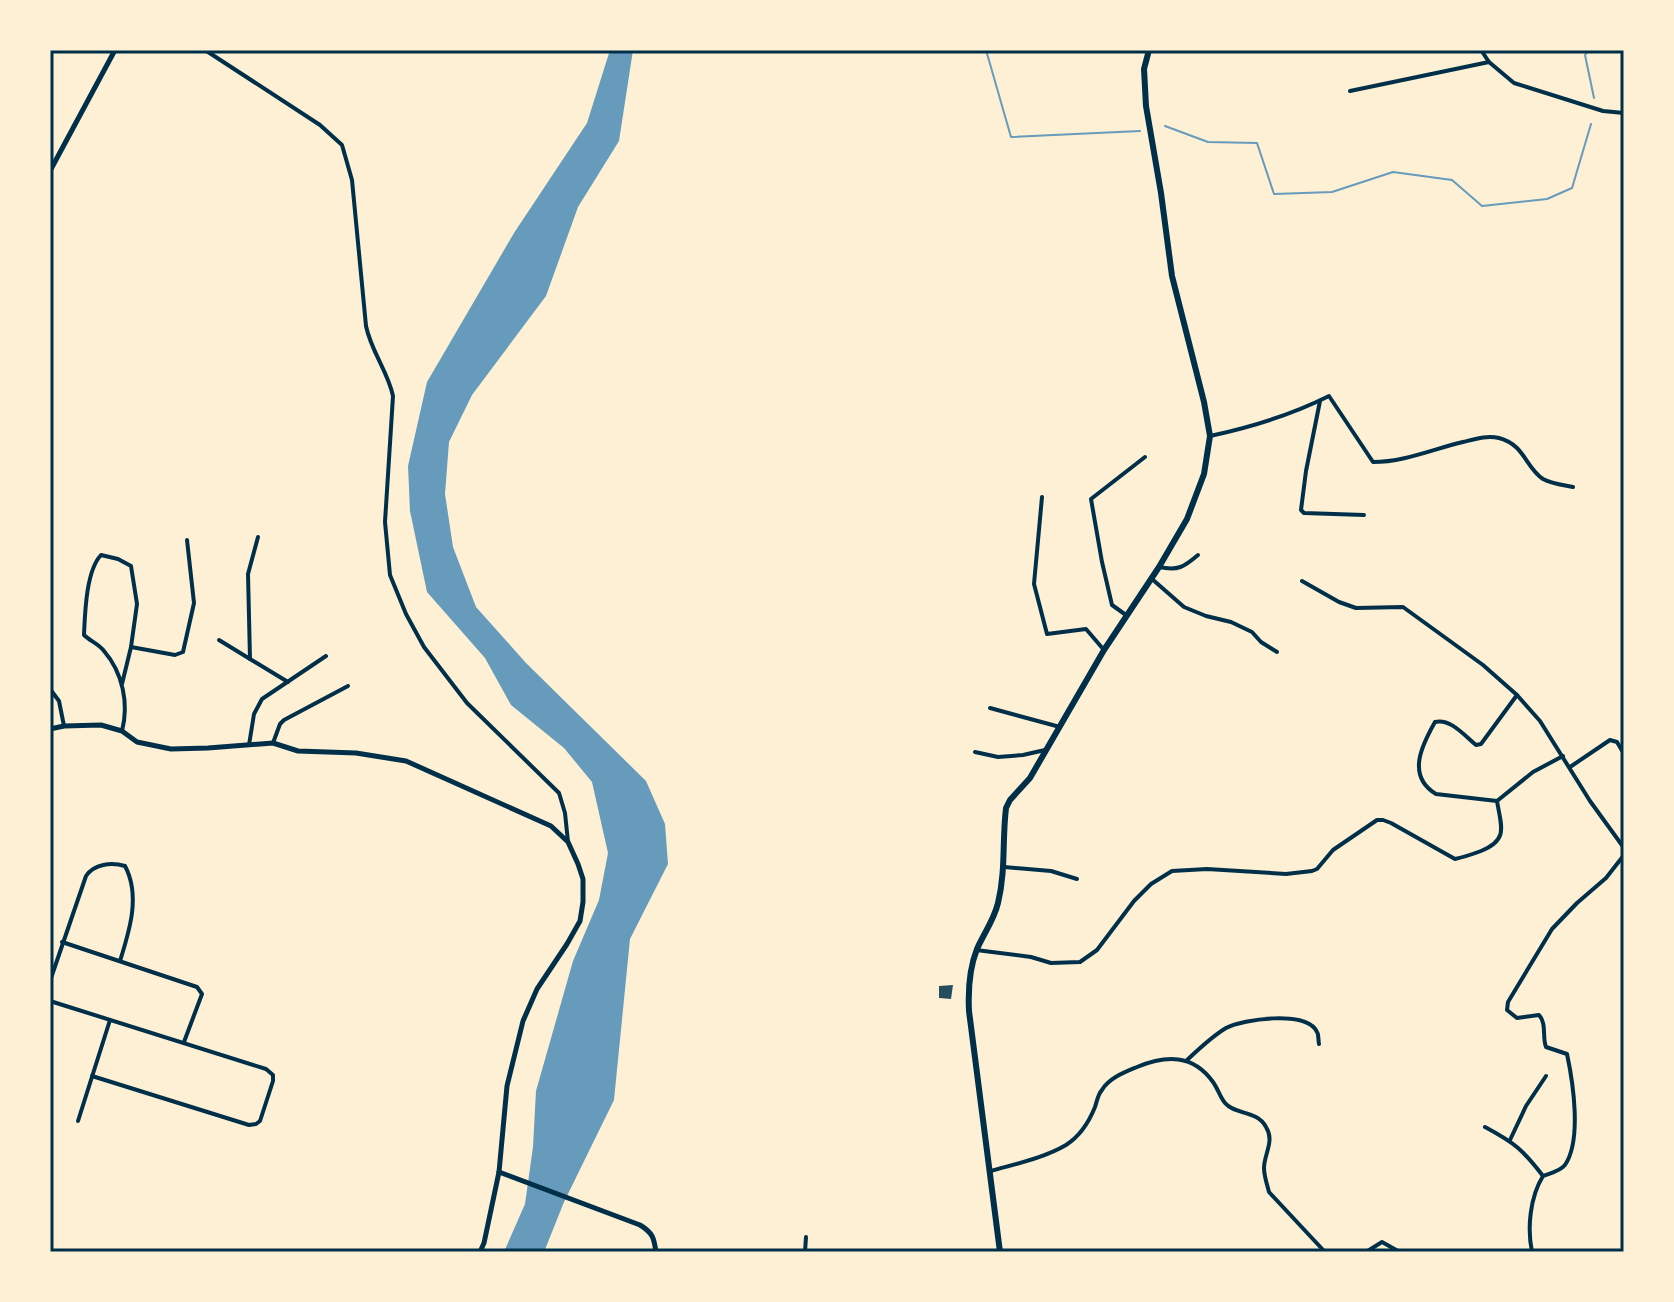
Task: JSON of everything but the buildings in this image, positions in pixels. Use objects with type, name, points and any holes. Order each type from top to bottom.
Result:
[{"type":"main road","points":[[1000,1252],[969,1011],[970,975],[976,950],[998,905],[1004,867],[1006,808],[1030,778],[1104,650],[1152,579],[1187,519],[1204,474],[1210,436],[1172,276],[1146,106],[1144,69],[1149,50]]},
{"type":"street","points":[[50,171],[115,50]]},
{"type":"street","points":[[205,50],[320,125],[342,145],[352,180],[369,343],[393,396],[385,522],[390,575],[424,647],[467,703],[559,793],[568,842],[583,879],[580,921],[537,989],[523,1021],[507,1086],[499,1172],[480,1252]]},
{"type":"street","points":[[1481,50],[1489,62],[1514,83],[1603,111],[1624,113]]},
{"type":"street","points":[[1350,91],[1489,62]]},
{"type":"street","points":[[1210,436],[1261,424],[1329,396],[1373,462],[1395,461],[1487,436],[1514,445],[1545,480],[1573,487]]},
{"type":"street","points":[[1321,400],[1301,510],[1304,513],[1364,515]]},
{"type":"street","points":[[1126,615],[1112,605],[1091,499],[1145,457]]},
{"type":"street","points":[[1042,497],[1034,584],[1047,634],[1086,629],[1104,650]]},
{"type":"street","points":[[250,659],[248,574],[258,537]]},
{"type":"street","points":[[131,647],[175,655],[183,652],[194,603],[187,540]]},
{"type":"street","points":[[122,684],[137,604],[131,566],[101,555],[97,558],[89,585],[84,635],[109,657],[122,684],[126,711],[122,731]]},
{"type":"street","points":[[1159,567],[1173,570],[1187,565],[1198,555]]},
{"type":"street","points":[[1152,579],[1184,607],[1252,632],[1277,652]]},
{"type":"street","points":[[1302,581],[1356,608],[1403,607],[1483,665],[1517,695],[1540,721],[1590,801],[1624,848]]},
{"type":"street","points":[[219,640],[288,682]]},
{"type":"street","points":[[249,745],[254,714],[262,699],[326,656]]},
{"type":"street","points":[[273,743],[284,720],[348,686]]},
{"type":"street","points":[[50,689],[59,701],[64,726]]},
{"type":"street","points":[[1517,695],[1481,744],[1476,745],[1448,722],[1435,722],[1419,755],[1422,780],[1436,794],[1497,801],[1533,772],[1563,756]]},
{"type":"street","points":[[990,708],[1060,727]]},
{"type":"street","points":[[50,729],[101,725],[122,731],[137,742],[171,749],[273,743],[298,751],[356,753],[406,761],[551,826],[568,842]]},
{"type":"street","points":[[1570,767],[1610,740],[1617,742],[1624,754]]},
{"type":"street","points":[[975,752],[998,757],[1045,750]]},
{"type":"street","points":[[976,950],[1031,957],[1051,963],[1080,962],[1097,950],[1151,884],[1172,871],[1207,869],[1286,874],[1312,871],[1333,850],[1377,820],[1391,823],[1455,859],[1463,858],[1500,840],[1502,830],[1497,801]]},
{"type":"street","points":[[1532,1252],[1529,1236],[1537,1186],[1543,1176],[1564,1166],[1570,1154],[1575,1114],[1572,1080],[1567,1054],[1546,1047],[1543,1020],[1539,1015],[1517,1018],[1507,1010],[1508,1002],[1552,929],[1606,878],[1624,855]]},
{"type":"street","points":[[50,981],[86,876],[95,867],[119,864],[125,866],[128,873],[133,901],[132,923],[120,961]]},
{"type":"street","points":[[1004,867],[1051,871],[1077,879]]},
{"type":"street","points":[[62,942],[197,987],[202,994],[184,1042]]},
{"type":"street","points":[[50,1001],[270,1072],[273,1081],[260,1121],[249,1125],[92,1076]]},
{"type":"street","points":[[1186,1061],[1229,1026],[1256,1020],[1283,1018],[1309,1024],[1317,1031],[1319,1044]]},
{"type":"street","points":[[78,1121],[110,1020]]},
{"type":"street","points":[[990,1172],[1066,1145],[1084,1128],[1101,1090],[1127,1071],[1150,1061],[1167,1058],[1186,1061],[1203,1071],[1227,1106],[1259,1118],[1266,1126],[1270,1141],[1264,1165],[1269,1192],[1325,1252]]},
{"type":"street","points":[[1510,1140],[1526,1106],[1546,1076]]},
{"type":"street","points":[[1485,1127],[1510,1140],[1543,1176]]},
{"type":"street","points":[[499,1172],[640,1225],[650,1231],[656,1252]]},
{"type":"street","points":[[805,1252],[806,1237]]},
{"type":"street","points":[[1366,1252],[1382,1242],[1398,1251]]},
{"type":"water","points":[[610,50],[633,50],[619,141],[578,207],[546,296],[472,395],[449,442],[445,494],[453,547],[476,607],[526,663],[646,781],[665,824],[668,864],[630,939],[614,1100],[564,1202],[544,1252],[504,1252],[525,1204],[533,1147],[536,1091],[573,961],[599,900],[608,853],[592,782],[564,748],[511,705],[485,658],[427,592],[410,511],[408,466],[427,382],[514,233],[587,123]]},
{"type":"waterway","points":[[986,50],[1011,137],[1140,131]]},
{"type":"waterway","points":[[1589,50],[1585,55],[1594,98]]},
{"type":"waterway","points":[[1165,126],[1208,142],[1257,143],[1274,194],[1332,192],[1393,172],[1452,180],[1482,206],[1547,199],[1572,188],[1591,124]]}]
